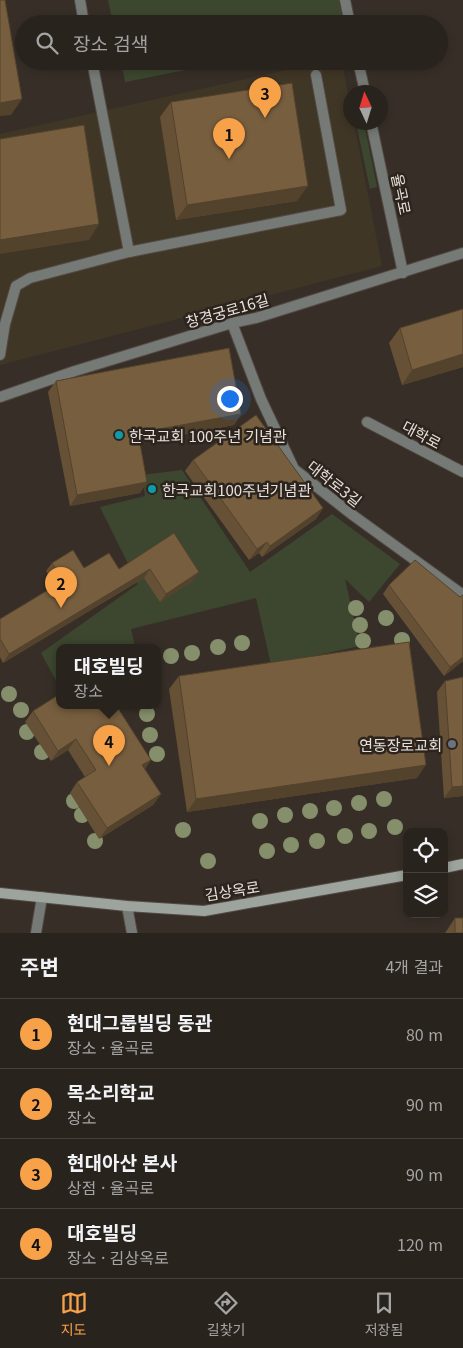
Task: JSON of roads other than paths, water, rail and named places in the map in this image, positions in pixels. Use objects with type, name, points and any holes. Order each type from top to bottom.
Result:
[{"type":"street","points":[[80,0],[82,15]]},
{"type":"street","points":[[345,0],[348,15]]},
{"type":"street","points":[[94,70],[129,252]]},
{"type":"street","points":[[360,70],[363,85]]},
{"type":"street","points":[[0,355],[5,324],[16,286],[30,278],[129,252],[341,210],[316,75]]},
{"type":"street","name":"율곡로","points":[[373,130],[403,273]]},
{"type":"street","name":"창경궁로16길","points":[[0,396],[75,371],[232,323],[256,318],[463,253]]},
{"type":"street","name":"대학로3길","points":[[232,323],[261,399],[294,469],[354,516],[463,595]]},
{"type":"street","name":"대학로","points":[[367,422],[463,472]]},
{"type":"street","points":[[448,867],[463,864]]},
{"type":"street","name":"김상옥로","points":[[0,893],[127,906],[204,911],[403,876]]},
{"type":"street","points":[[36,933],[42,897]]},
{"type":"street","points":[[127,906],[132,933]]},
{"type":"place","name":"현대아산 본사","points":[[265,118]]},
{"type":"place","name":"현대그룹빌딩 동관","points":[[229,159]]},
{"type":"place","name":"한국교회 100주년 기념관","points":[[119,435]]},
{"type":"place","name":"한국교회100주년기념관","points":[[152,489]]},
{"type":"place","name":"목소리학교","points":[[61,608]]},
{"type":"place","name":"연동장로교회","points":[[452,744]]},
{"type":"place","name":"대호빌딩","points":[[109,766]]}]
